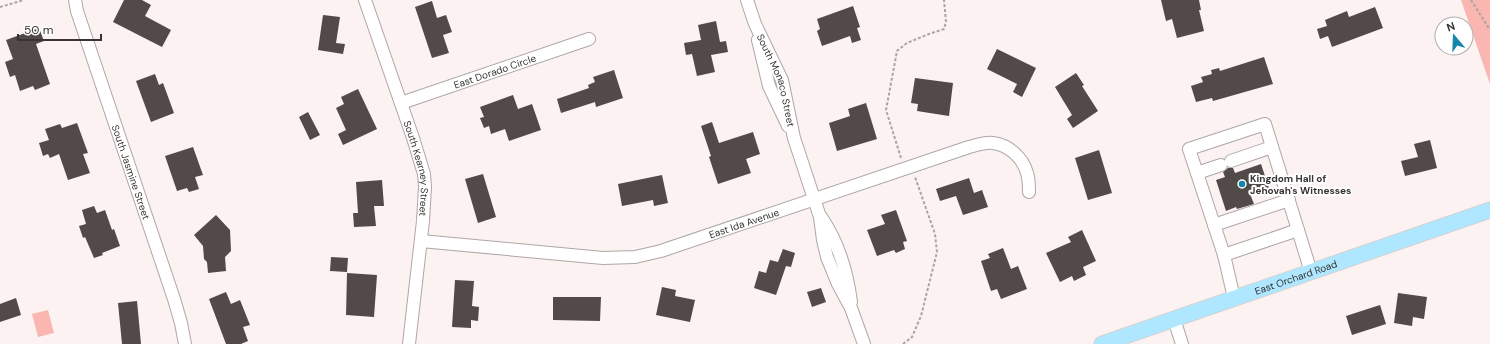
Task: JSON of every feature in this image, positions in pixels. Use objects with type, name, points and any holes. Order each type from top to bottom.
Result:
[{"type":"main road","name":"East Orchard Road","points":[[1102,344],[1490,210]]},
{"type":"street","name":"South Jasmine Street","points":[[75,0],[77,11],[174,299],[185,344]]},
{"type":"street","name":"South Kearney Street","points":[[365,0],[424,174],[421,241],[409,344]]},
{"type":"street","name":"South Monaco Street","points":[[747,0],[755,24],[769,86],[794,138],[820,217],[833,236],[840,254],[848,280],[851,308],[864,344]]},
{"type":"street","name":"East Dorado Circle","points":[[401,103],[589,39]]},
{"type":"street","points":[[1234,298],[1224,255],[1189,149],[1265,124],[1311,272]]},
{"type":"street","name":"East Ida Avenue","points":[[421,241],[603,258],[625,258],[646,255],[969,147],[994,143],[1007,148],[1022,162],[1027,171],[1029,192]]},
{"type":"street","points":[[1197,173],[1272,147]]},
{"type":"street","points":[[1214,225],[1289,200]]},
{"type":"street","points":[[1224,255],[1298,230]]},
{"type":"street","points":[[1174,319],[1182,344]]},
{"type":"path","points":[[0,8],[24,0]]},
{"type":"path","points":[[903,344],[912,337],[921,316],[937,252],[935,234],[886,110],[897,51],[907,43],[944,29],[946,22],[944,0]]},
{"type":"path","points":[[1472,0],[1490,30]]},
{"type":"shaded area","points":[[1461,0],[1490,0],[1490,84],[1474,38],[1474,16],[1467,16]]},
{"type":"shaded area","points":[[48,310],[54,333],[38,337],[32,314]]},
{"type":"building","points":[[124,0],[142,0],[151,5],[145,16],[171,30],[162,47],[113,22]]},
{"type":"building","points":[[1161,0],[1199,0],[1201,10],[1199,10],[1204,31],[1177,38],[1172,19],[1166,21]]},
{"type":"building","points":[[432,1],[437,18],[446,15],[452,32],[443,35],[449,53],[432,58],[415,7]]},
{"type":"building","points":[[853,6],[860,27],[857,28],[861,40],[852,43],[850,36],[822,46],[817,31],[820,29],[817,19]]},
{"type":"building","points":[[1375,7],[1383,28],[1332,47],[1328,36],[1320,39],[1317,29],[1327,26],[1325,20],[1347,11],[1349,17]]},
{"type":"building","points":[[323,15],[340,17],[336,43],[345,44],[343,54],[318,50]]},
{"type":"building","points":[[716,21],[720,42],[726,41],[728,52],[711,55],[715,72],[697,76],[692,54],[686,55],[684,43],[701,40],[698,25]]},
{"type":"building","points":[[39,28],[44,41],[36,44],[50,84],[35,90],[33,86],[20,91],[15,75],[10,77],[5,62],[13,59],[6,40]]},
{"type":"building","points":[[997,49],[1036,68],[1022,97],[1013,92],[1017,84],[987,69]]},
{"type":"building","points":[[1264,57],[1273,84],[1213,101],[1212,98],[1196,102],[1191,86],[1203,82],[1201,77],[1212,74],[1211,70],[1219,68],[1220,71]]},
{"type":"building","points":[[614,70],[623,98],[596,107],[595,102],[561,113],[557,99],[589,88],[588,85],[595,82],[593,77]]},
{"type":"building","points":[[1076,73],[1084,85],[1082,86],[1098,111],[1073,128],[1067,119],[1072,115],[1055,87]]},
{"type":"building","points":[[155,74],[159,85],[163,83],[174,113],[151,122],[136,81]]},
{"type":"building","points":[[915,78],[953,83],[949,116],[917,111],[918,104],[911,103]]},
{"type":"building","points":[[358,89],[377,129],[343,145],[338,134],[346,130],[336,108],[344,104],[341,97]]},
{"type":"building","points":[[513,95],[518,109],[532,104],[541,130],[509,141],[505,129],[491,134],[489,126],[484,128],[480,118],[484,117],[480,107]]},
{"type":"building","points":[[866,103],[877,139],[837,151],[829,123],[850,116],[848,109]]},
{"type":"building","points":[[308,112],[320,135],[310,140],[299,117]]},
{"type":"building","points":[[712,122],[719,143],[753,132],[760,154],[746,159],[751,173],[718,184],[701,126]]},
{"type":"building","points":[[77,123],[88,153],[83,154],[90,173],[68,180],[59,154],[50,158],[48,154],[43,156],[39,143],[49,140],[45,129],[60,124],[62,128]]},
{"type":"building","points":[[1430,140],[1437,168],[1405,176],[1401,161],[1418,157],[1414,144]]},
{"type":"building","points":[[193,147],[203,175],[195,177],[199,189],[189,192],[187,188],[177,191],[165,156]]},
{"type":"building","points":[[1099,150],[1112,193],[1088,200],[1075,158]]},
{"type":"building","name":"Kingdom Hall of Jehovah's Witnesses","points":[[1261,164],[1269,188],[1250,194],[1254,204],[1237,209],[1236,207],[1226,211],[1216,180],[1225,177],[1223,172],[1228,168],[1233,168],[1235,173]]},
{"type":"building","points":[[483,174],[496,217],[478,223],[465,179]]},
{"type":"building","points":[[662,175],[668,203],[654,206],[653,200],[622,206],[618,184]]},
{"type":"building","points":[[969,178],[974,193],[982,190],[988,207],[963,215],[956,196],[940,201],[936,189]]},
{"type":"building","points":[[382,180],[384,206],[374,206],[376,226],[354,227],[353,213],[358,213],[356,182]]},
{"type":"building","points":[[94,206],[97,213],[105,210],[112,230],[114,229],[120,246],[94,258],[85,237],[83,238],[79,226],[86,224],[82,210]]},
{"type":"building","points":[[896,210],[907,241],[903,242],[905,249],[896,253],[894,250],[877,256],[867,230],[885,224],[881,215]]},
{"type":"building","points":[[216,215],[230,230],[231,251],[225,257],[226,271],[208,273],[207,262],[204,259],[203,246],[194,235]]},
{"type":"building","points":[[1082,230],[1096,261],[1083,267],[1086,275],[1074,281],[1072,276],[1060,282],[1046,253],[1071,242],[1068,237]]},
{"type":"building","points":[[1003,248],[1011,269],[1018,266],[1027,289],[1001,299],[997,289],[991,291],[981,261],[990,258],[988,254]]},
{"type":"building","points":[[783,249],[795,253],[791,267],[786,266],[776,295],[754,288],[759,271],[766,273],[770,260],[778,262]]},
{"type":"building","points":[[331,257],[348,258],[347,272],[330,271]]},
{"type":"building","points":[[347,273],[377,275],[374,317],[346,315]]},
{"type":"building","points":[[455,280],[474,281],[472,306],[479,307],[478,321],[471,320],[471,328],[452,327]]},
{"type":"building","points":[[662,287],[676,290],[675,296],[695,300],[690,322],[656,315]]},
{"type":"building","points":[[821,288],[826,302],[812,307],[807,292]]},
{"type":"building","points":[[226,292],[231,304],[240,300],[250,325],[243,327],[248,341],[241,344],[226,344],[209,299]]},
{"type":"building","points":[[1398,293],[1427,297],[1424,319],[1413,317],[1412,326],[1394,323]]},
{"type":"building","points":[[553,297],[601,297],[600,321],[553,320]]},
{"type":"building","points":[[16,298],[21,315],[0,322],[0,304]]},
{"type":"building","points":[[137,301],[141,344],[122,344],[118,303]]},
{"type":"building","points":[[1380,305],[1386,324],[1352,335],[1346,316]]},
{"type":"place","name":"Kingdom Hall of Jehovah's Witnesses","points":[[1242,184]]}]
